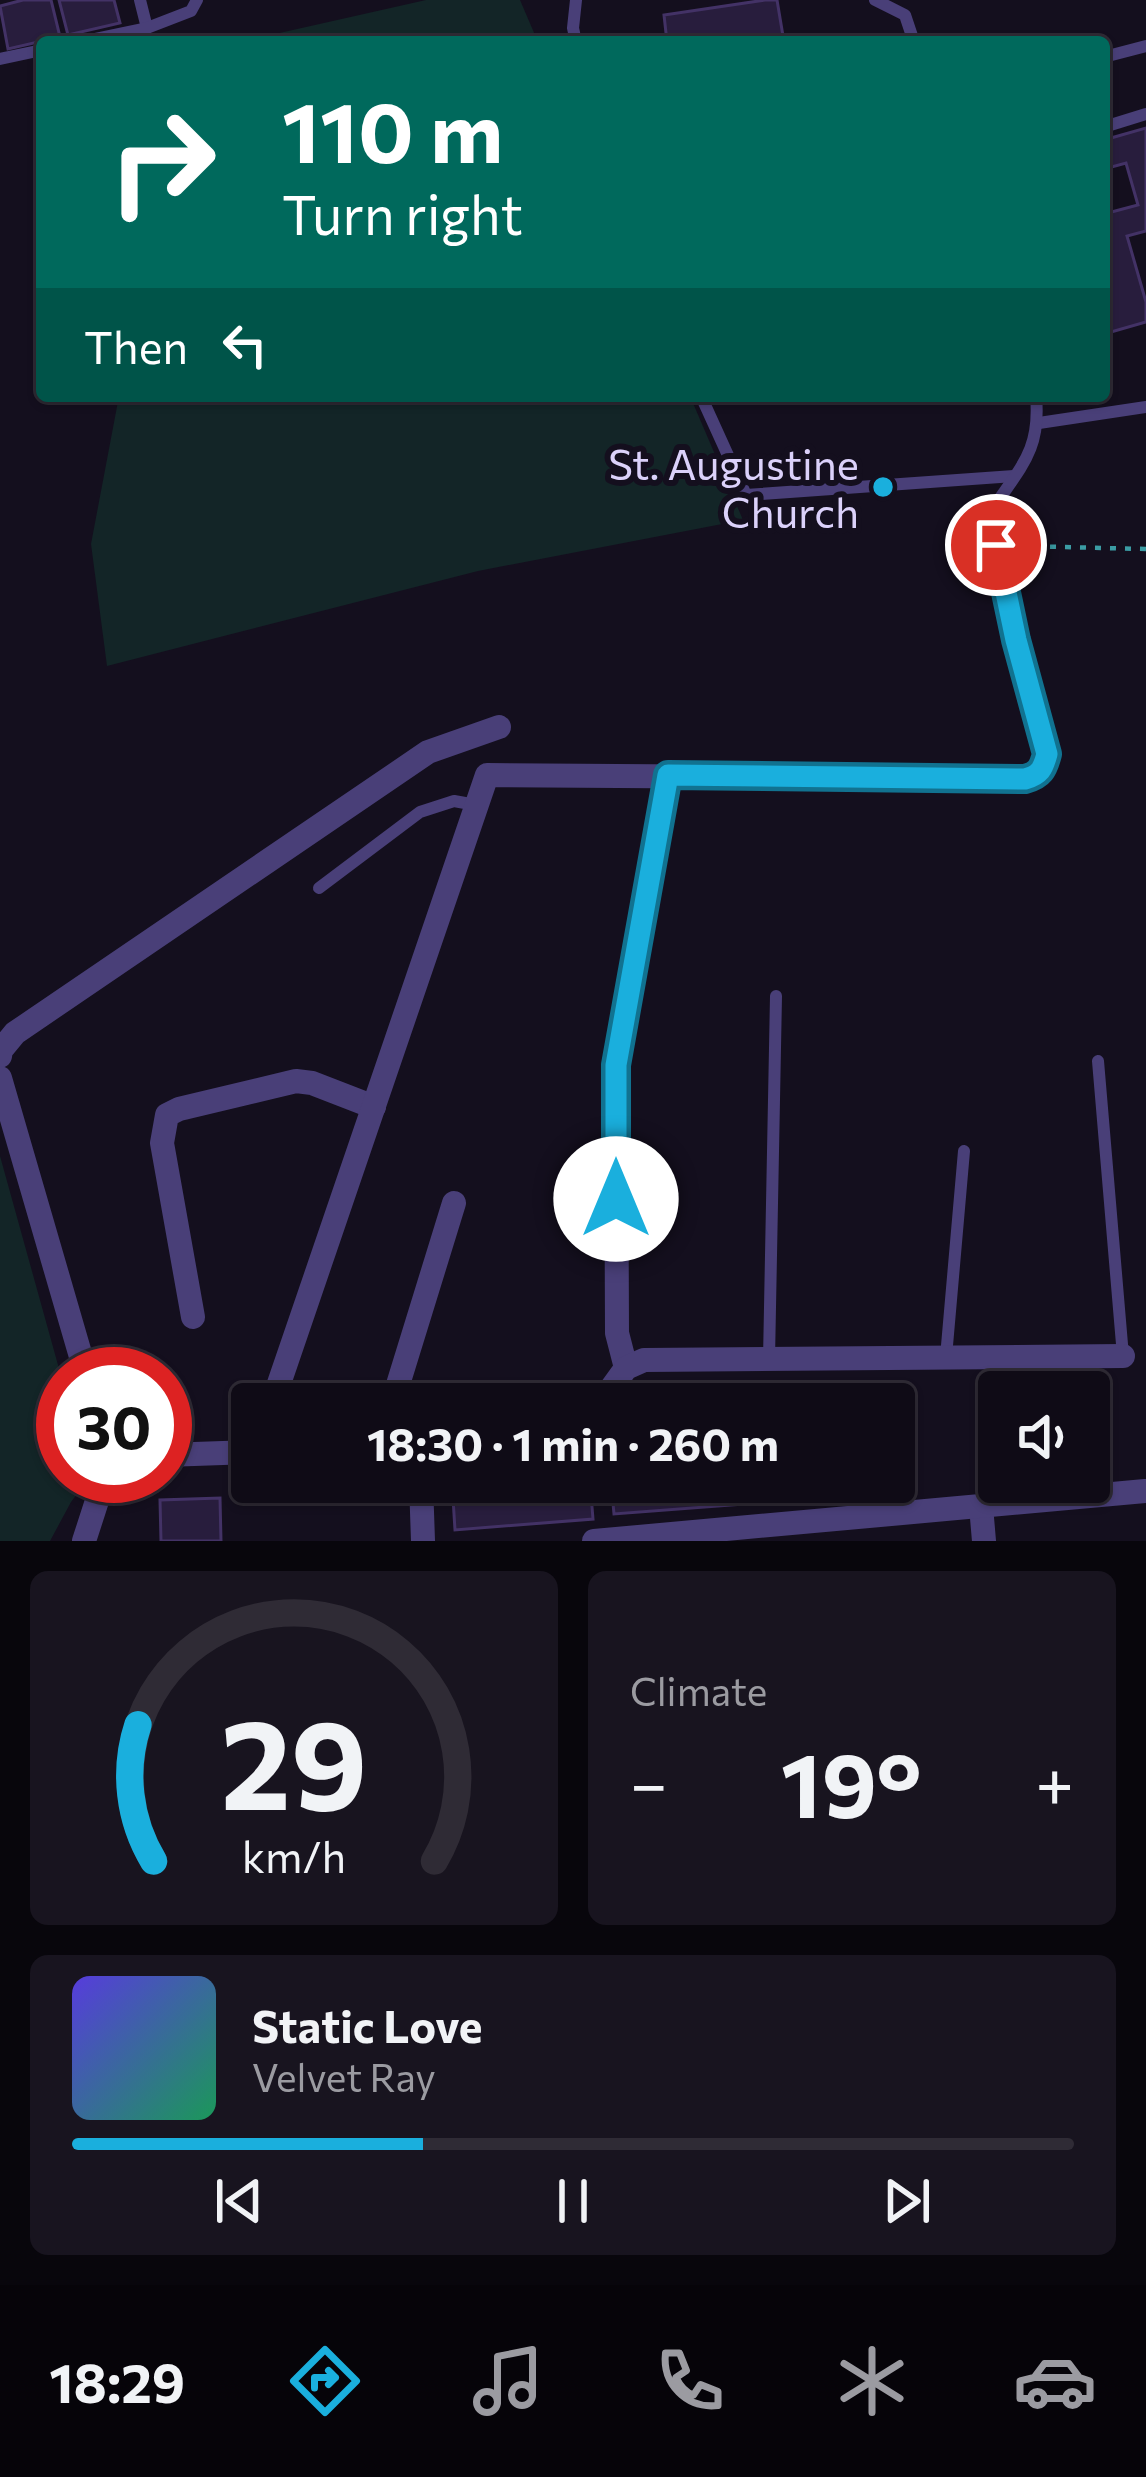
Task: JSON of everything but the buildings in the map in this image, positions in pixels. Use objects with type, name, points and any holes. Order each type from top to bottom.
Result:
[{"type":"street","points":[[279,1383],[487,775],[1037,776],[1047,754],[996,545]]},
{"type":"street","points":[[0,1056],[15,1033],[428,752],[499,728]]},
{"type":"street","points":[[626,1368],[617,1334],[616,1065],[668,775]]},
{"type":"street","points":[[0,1078],[78,1347]]},
{"type":"street","points":[[193,1317],[162,1143],[167,1115],[296,1082],[312,1083],[374,1107]]},
{"type":"street","points":[[398,1383],[454,1202]]},
{"type":"street","points":[[615,1383],[626,1368],[644,1360],[1123,1356]]},
{"type":"street","points":[[192,1454],[231,1453]]},
{"type":"street","points":[[594,1541],[1145,1491]]},
{"type":"street","points":[[84,1541],[97,1503]]},
{"type":"street","points":[[422,1503],[423,1541]]},
{"type":"street","points":[[981,1506],[985,1541]]},
{"type":"lane","points":[[140,0],[147,28]]},
{"type":"lane","points":[[109,36],[147,28],[191,10],[196,0]]},
{"type":"lane","points":[[575,36],[576,0]]},
{"type":"lane","points":[[874,0],[905,14],[912,36]]},
{"type":"lane","points":[[1110,55],[1146,46]]},
{"type":"lane","points":[[0,59],[36,51]]},
{"type":"lane","points":[[1110,125],[1146,114]]},
{"type":"lane","points":[[704,402],[746,495],[1014,476]]},
{"type":"lane","points":[[996,545],[992,510],[1033,447],[1039,423],[1037,402]]},
{"type":"lane","points":[[1039,423],[1146,407]]},
{"type":"lane","points":[[319,889],[420,812],[454,801],[477,806]]},
{"type":"lane","points":[[769,1359],[776,996]]},
{"type":"lane","points":[[1098,1061],[1123,1356]]},
{"type":"lane","points":[[946,1358],[964,1151]]},
{"type":"path","points":[[996,545],[1146,549]]},
{"type":"shaded area","points":[[426,0],[520,0],[535,36],[266,36]]},
{"type":"shaded area","points":[[118,402],[693,402],[743,520],[478,571],[107,666],[91,544]]},
{"type":"shaded area","points":[[0,1156],[53,1347],[36,1347],[36,1503],[70,1503],[50,1541],[0,1541]]},
{"type":"place","name":"St. Augustine Church","points":[[883,487]]},
{"type":"route","points":[[616,1199],[616,1065],[668,775],[1037,776],[1047,754],[996,545]]}]
